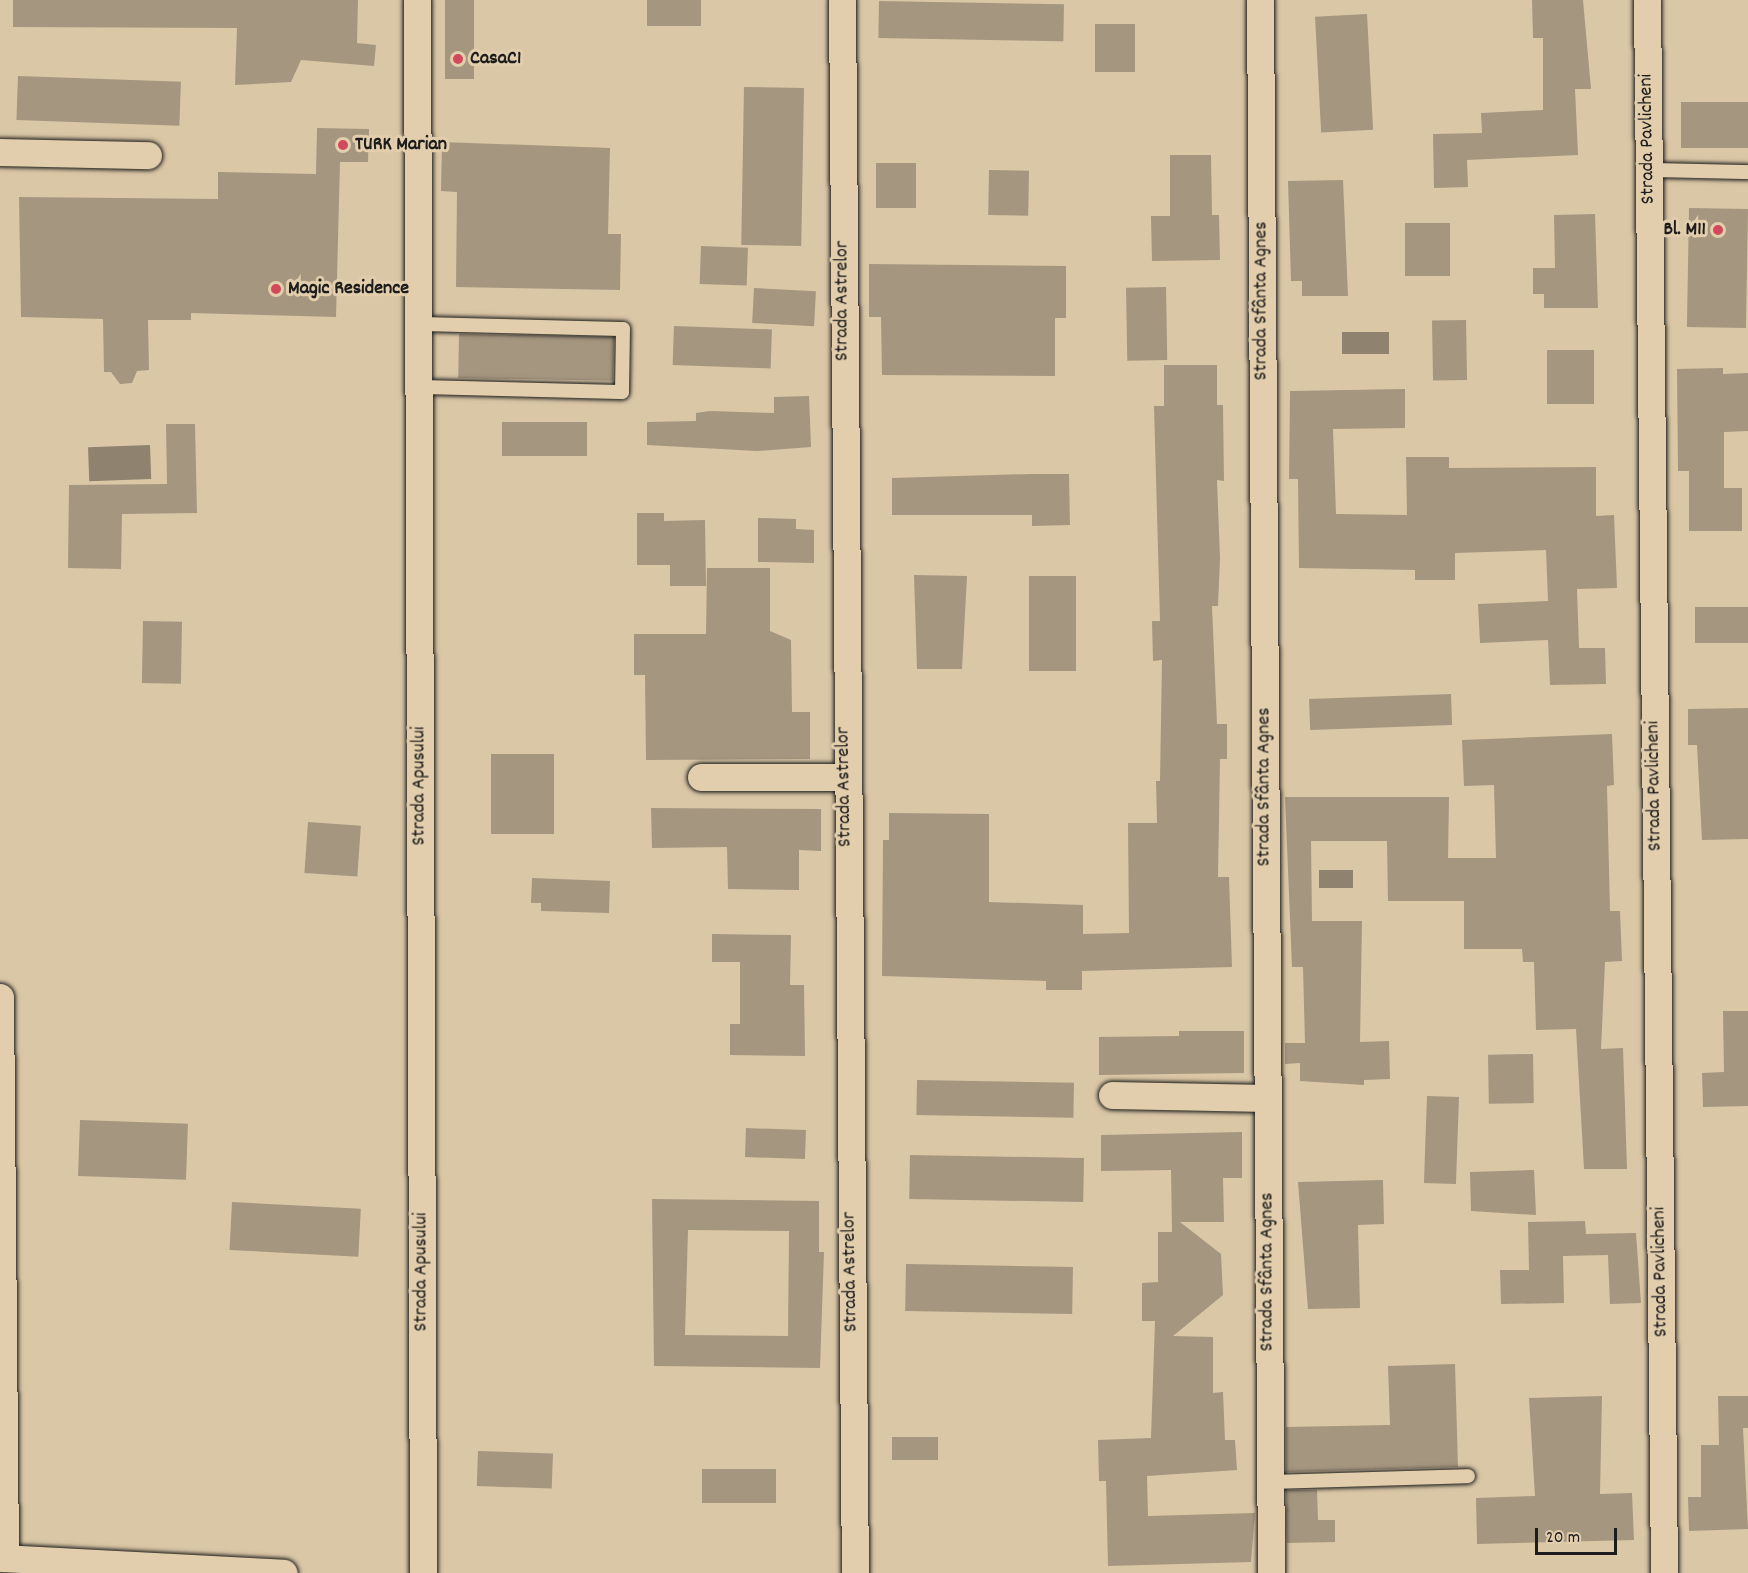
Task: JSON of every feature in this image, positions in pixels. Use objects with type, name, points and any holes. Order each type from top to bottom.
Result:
[{"type":"street","name":"Strada Apusului","points":[[417,0],[423,1573]]},
{"type":"street","name":"Strada Astrelor","points":[[842,0],[845,777],[855,1573]]},
{"type":"street","name":"Strada Sfânta Agnes","points":[[1260,0],[1271,1573]]},
{"type":"street","name":"Strada Pavlicheni","points":[[1647,0],[1664,1573]]},
{"type":"street","points":[[0,152],[147,155]]},
{"type":"street","points":[[701,777],[845,777]]},
{"type":"street","points":[[0,997],[2,1558],[284,1573]]},
{"type":"street","points":[[1113,1095],[1267,1098]]},
{"type":"lane","points":[[1649,170],[1748,172]]},
{"type":"lane","points":[[418,324],[623,329],[622,392],[419,387]]},
{"type":"lane","points":[[1269,1482],[1468,1476]]},
{"type":"shaded area","points":[[1342,332],[1389,332],[1389,354],[1342,354]]},
{"type":"shaded area","points":[[150,445],[151,479],[89,481],[88,447]]},
{"type":"shaded area","points":[[1319,870],[1353,870],[1353,888],[1319,888]]},
{"type":"building","points":[[13,0],[358,0],[357,43],[376,45],[374,66],[301,60],[291,82],[235,85],[237,28],[13,27]]},
{"type":"building","points":[[445,0],[474,0],[474,79],[445,79]]},
{"type":"building","points":[[647,0],[701,0],[701,26],[647,26]]},
{"type":"building","points":[[1532,0],[1583,0],[1591,89],[1575,89],[1578,155],[1467,160],[1468,187],[1434,188],[1433,134],[1482,133],[1481,113],[1543,110],[1543,38],[1533,38]]},
{"type":"building","points":[[879,1],[1064,4],[1063,41],[878,38]]},
{"type":"building","points":[[1367,14],[1373,130],[1321,133],[1315,17]]},
{"type":"building","points":[[1095,24],[1135,24],[1135,72],[1095,72]]},
{"type":"building","points":[[18,76],[181,82],[179,126],[16,120]]},
{"type":"building","points":[[744,87],[804,88],[801,246],[741,245]]},
{"type":"building","points":[[1681,102],[1748,102],[1748,148],[1681,148]]},
{"type":"building","points":[[317,128],[369,129],[368,162],[340,162],[336,317],[191,313],[191,320],[148,320],[149,370],[137,371],[132,383],[120,384],[111,372],[104,372],[103,319],[21,317],[19,197],[218,199],[218,172],[316,174]]},
{"type":"building","points":[[442,142],[610,148],[608,234],[621,234],[620,290],[456,287],[457,192],[441,191]]},
{"type":"building","points":[[1170,155],[1211,155],[1212,215],[1219,215],[1220,260],[1152,261],[1151,216],[1170,216]]},
{"type":"building","points":[[876,163],[916,163],[916,208],[876,208]]},
{"type":"building","points":[[989,170],[1029,171],[1028,216],[988,215]]},
{"type":"building","points":[[1343,180],[1348,296],[1302,296],[1302,281],[1291,281],[1288,181]]},
{"type":"building","points":[[1689,208],[1748,209],[1746,328],[1687,327]]},
{"type":"building","points":[[1595,214],[1598,308],[1544,308],[1544,294],[1533,294],[1533,268],[1555,268],[1554,215]]},
{"type":"building","points":[[1405,223],[1450,223],[1450,276],[1405,276]]},
{"type":"building","points":[[701,246],[748,248],[747,286],[700,284]]},
{"type":"building","points":[[869,264],[1066,266],[1066,318],[1055,318],[1055,376],[882,375],[881,317],[869,317]]},
{"type":"building","points":[[1166,287],[1167,360],[1127,361],[1126,288]]},
{"type":"building","points":[[754,288],[816,291],[814,326],[752,323]]},
{"type":"building","points":[[1466,320],[1467,380],[1433,381],[1432,321]]},
{"type":"building","points":[[674,326],[772,329],[771,368],[673,365]]},
{"type":"building","points":[[459,334],[614,337],[613,381],[458,378]]},
{"type":"building","points":[[1547,350],[1594,350],[1594,404],[1547,404]]},
{"type":"building","points":[[1164,365],[1217,365],[1217,405],[1223,405],[1224,481],[1217,480],[1220,558],[1218,606],[1212,606],[1217,724],[1227,724],[1227,759],[1220,759],[1218,877],[1229,877],[1232,967],[1082,971],[1082,990],[1046,990],[1046,981],[882,976],[883,840],[889,840],[889,813],[989,814],[989,902],[1083,905],[1083,934],[1129,933],[1128,823],[1157,823],[1156,781],[1160,781],[1162,660],[1153,661],[1152,621],[1160,621],[1154,406],[1164,406]]},
{"type":"building","points":[[1723,368],[1723,374],[1748,373],[1748,431],[1724,432],[1724,488],[1742,488],[1742,531],[1689,531],[1689,471],[1678,471],[1677,369]]},
{"type":"building","points":[[1405,389],[1405,428],[1333,429],[1336,514],[1407,515],[1406,457],[1449,457],[1449,468],[1596,467],[1596,516],[1614,515],[1617,588],[1577,589],[1579,648],[1605,648],[1606,684],[1550,685],[1548,640],[1480,643],[1478,604],[1548,601],[1546,550],[1455,553],[1455,580],[1415,580],[1415,570],[1299,568],[1298,479],[1289,479],[1290,391]]},
{"type":"building","points":[[809,396],[811,447],[757,451],[647,445],[647,422],[696,421],[696,413],[710,411],[774,413],[774,397]]},
{"type":"building","points":[[502,422],[587,422],[587,456],[502,456]]},
{"type":"building","points":[[166,424],[195,424],[197,513],[122,514],[121,569],[68,568],[69,485],[167,484]]},
{"type":"building","points":[[1069,474],[1070,525],[1032,526],[1032,515],[892,515],[892,478]]},
{"type":"building","points":[[637,513],[664,513],[664,521],[705,520],[706,586],[670,586],[670,565],[637,565]]},
{"type":"building","points":[[758,518],[796,519],[796,529],[814,530],[814,563],[758,562]]},
{"type":"building","points":[[707,568],[770,568],[770,631],[791,640],[792,712],[810,712],[810,759],[646,760],[645,675],[634,675],[634,634],[706,634]]},
{"type":"building","points":[[914,575],[967,576],[962,669],[917,669]]},
{"type":"building","points":[[1029,576],[1076,576],[1076,671],[1029,671]]},
{"type":"building","points":[[1695,607],[1748,607],[1748,643],[1695,643]]},
{"type":"building","points":[[143,621],[182,622],[181,684],[142,683]]},
{"type":"building","points":[[1451,694],[1452,725],[1310,730],[1309,699]]},
{"type":"building","points":[[1748,708],[1748,839],[1702,840],[1697,745],[1688,745],[1688,709]]},
{"type":"building","points":[[1612,734],[1614,785],[1607,786],[1610,911],[1620,911],[1622,961],[1605,962],[1601,1049],[1623,1048],[1627,1169],[1584,1169],[1576,1029],[1536,1030],[1534,962],[1523,962],[1522,949],[1464,949],[1464,901],[1388,901],[1387,841],[1311,841],[1312,921],[1362,921],[1360,1042],[1389,1041],[1390,1079],[1364,1080],[1364,1085],[1300,1081],[1300,1063],[1285,1064],[1285,1043],[1305,1043],[1303,967],[1292,967],[1285,797],[1449,797],[1448,858],[1496,858],[1494,785],[1464,786],[1462,740]]},
{"type":"building","points":[[491,754],[554,754],[554,834],[491,834]]},
{"type":"building","points":[[651,808],[821,809],[821,851],[799,850],[799,890],[728,889],[727,847],[652,848]]},
{"type":"building","points":[[308,822],[361,826],[357,877],[304,873]]},
{"type":"building","points":[[532,878],[610,881],[609,913],[541,911],[541,903],[531,903]]},
{"type":"building","points":[[712,934],[791,935],[790,985],[804,985],[805,1056],[730,1055],[730,1024],[740,1024],[740,962],[712,962]]},
{"type":"building","points":[[1723,1011],[1748,1011],[1748,1106],[1703,1107],[1702,1073],[1724,1072]]},
{"type":"building","points":[[1179,1031],[1244,1031],[1244,1073],[1099,1075],[1099,1037],[1179,1036]]},
{"type":"building","points":[[1533,1054],[1534,1103],[1489,1104],[1488,1055]]},
{"type":"building","points":[[917,1080],[1074,1083],[1073,1118],[916,1115]]},
{"type":"building","points":[[1427,1096],[1459,1097],[1456,1184],[1424,1183]]},
{"type":"building","points":[[80,1120],[188,1124],[186,1180],[78,1176]]},
{"type":"building","points":[[746,1128],[806,1130],[805,1159],[745,1157]]},
{"type":"building","points":[[1242,1132],[1242,1178],[1223,1178],[1224,1222],[1180,1222],[1221,1254],[1223,1295],[1173,1336],[1213,1337],[1213,1393],[1223,1392],[1225,1440],[1235,1440],[1237,1470],[1147,1476],[1148,1516],[1255,1513],[1251,1562],[1108,1566],[1106,1481],[1099,1481],[1098,1440],[1151,1438],[1155,1321],[1142,1321],[1142,1283],[1158,1282],[1158,1232],[1172,1232],[1171,1170],[1101,1171],[1101,1135]]},
{"type":"building","points":[[910,1155],[1084,1158],[1083,1202],[909,1199]]},
{"type":"building","points":[[1534,1170],[1536,1215],[1471,1211],[1470,1172]]},
{"type":"building","points":[[1383,1180],[1384,1224],[1358,1225],[1360,1308],[1308,1309],[1298,1182]]},
{"type":"building","points":[[652,1199],[819,1201],[819,1252],[824,1252],[820,1368],[654,1366]],"holes":[[[688,1230],[789,1231],[788,1336],[685,1335]]]},
{"type":"building","points":[[232,1202],[361,1209],[358,1257],[229,1250]]},
{"type":"building","points":[[1585,1221],[1586,1234],[1636,1233],[1641,1303],[1610,1304],[1608,1255],[1563,1256],[1564,1303],[1501,1304],[1500,1270],[1529,1270],[1528,1222]]},
{"type":"building","points":[[906,1264],[1073,1267],[1072,1314],[905,1311]]},
{"type":"building","points":[[1455,1364],[1458,1467],[1286,1472],[1286,1427],[1390,1425],[1388,1366]]},
{"type":"building","points":[[1602,1396],[1600,1494],[1632,1493],[1634,1540],[1477,1544],[1476,1498],[1535,1496],[1529,1398]]},
{"type":"building","points":[[1718,1396],[1748,1396],[1748,1428],[1743,1428],[1748,1529],[1689,1531],[1688,1497],[1701,1497],[1701,1445],[1719,1445]]},
{"type":"building","points":[[892,1437],[938,1437],[938,1460],[892,1460]]},
{"type":"building","points":[[478,1451],[553,1454],[552,1489],[477,1486]]},
{"type":"building","points":[[702,1469],[776,1469],[776,1503],[702,1503]]},
{"type":"building","points":[[1286,1490],[1317,1490],[1318,1520],[1335,1520],[1335,1542],[1287,1543]]},
{"type":"place","name":"CasaC1","points":[[458,59]]},
{"type":"place","name":"TURK Marian","points":[[343,145]]},
{"type":"place","name":"Bl. M11","points":[[1718,230]]},
{"type":"place","name":"Magic Residence","points":[[276,289]]}]
